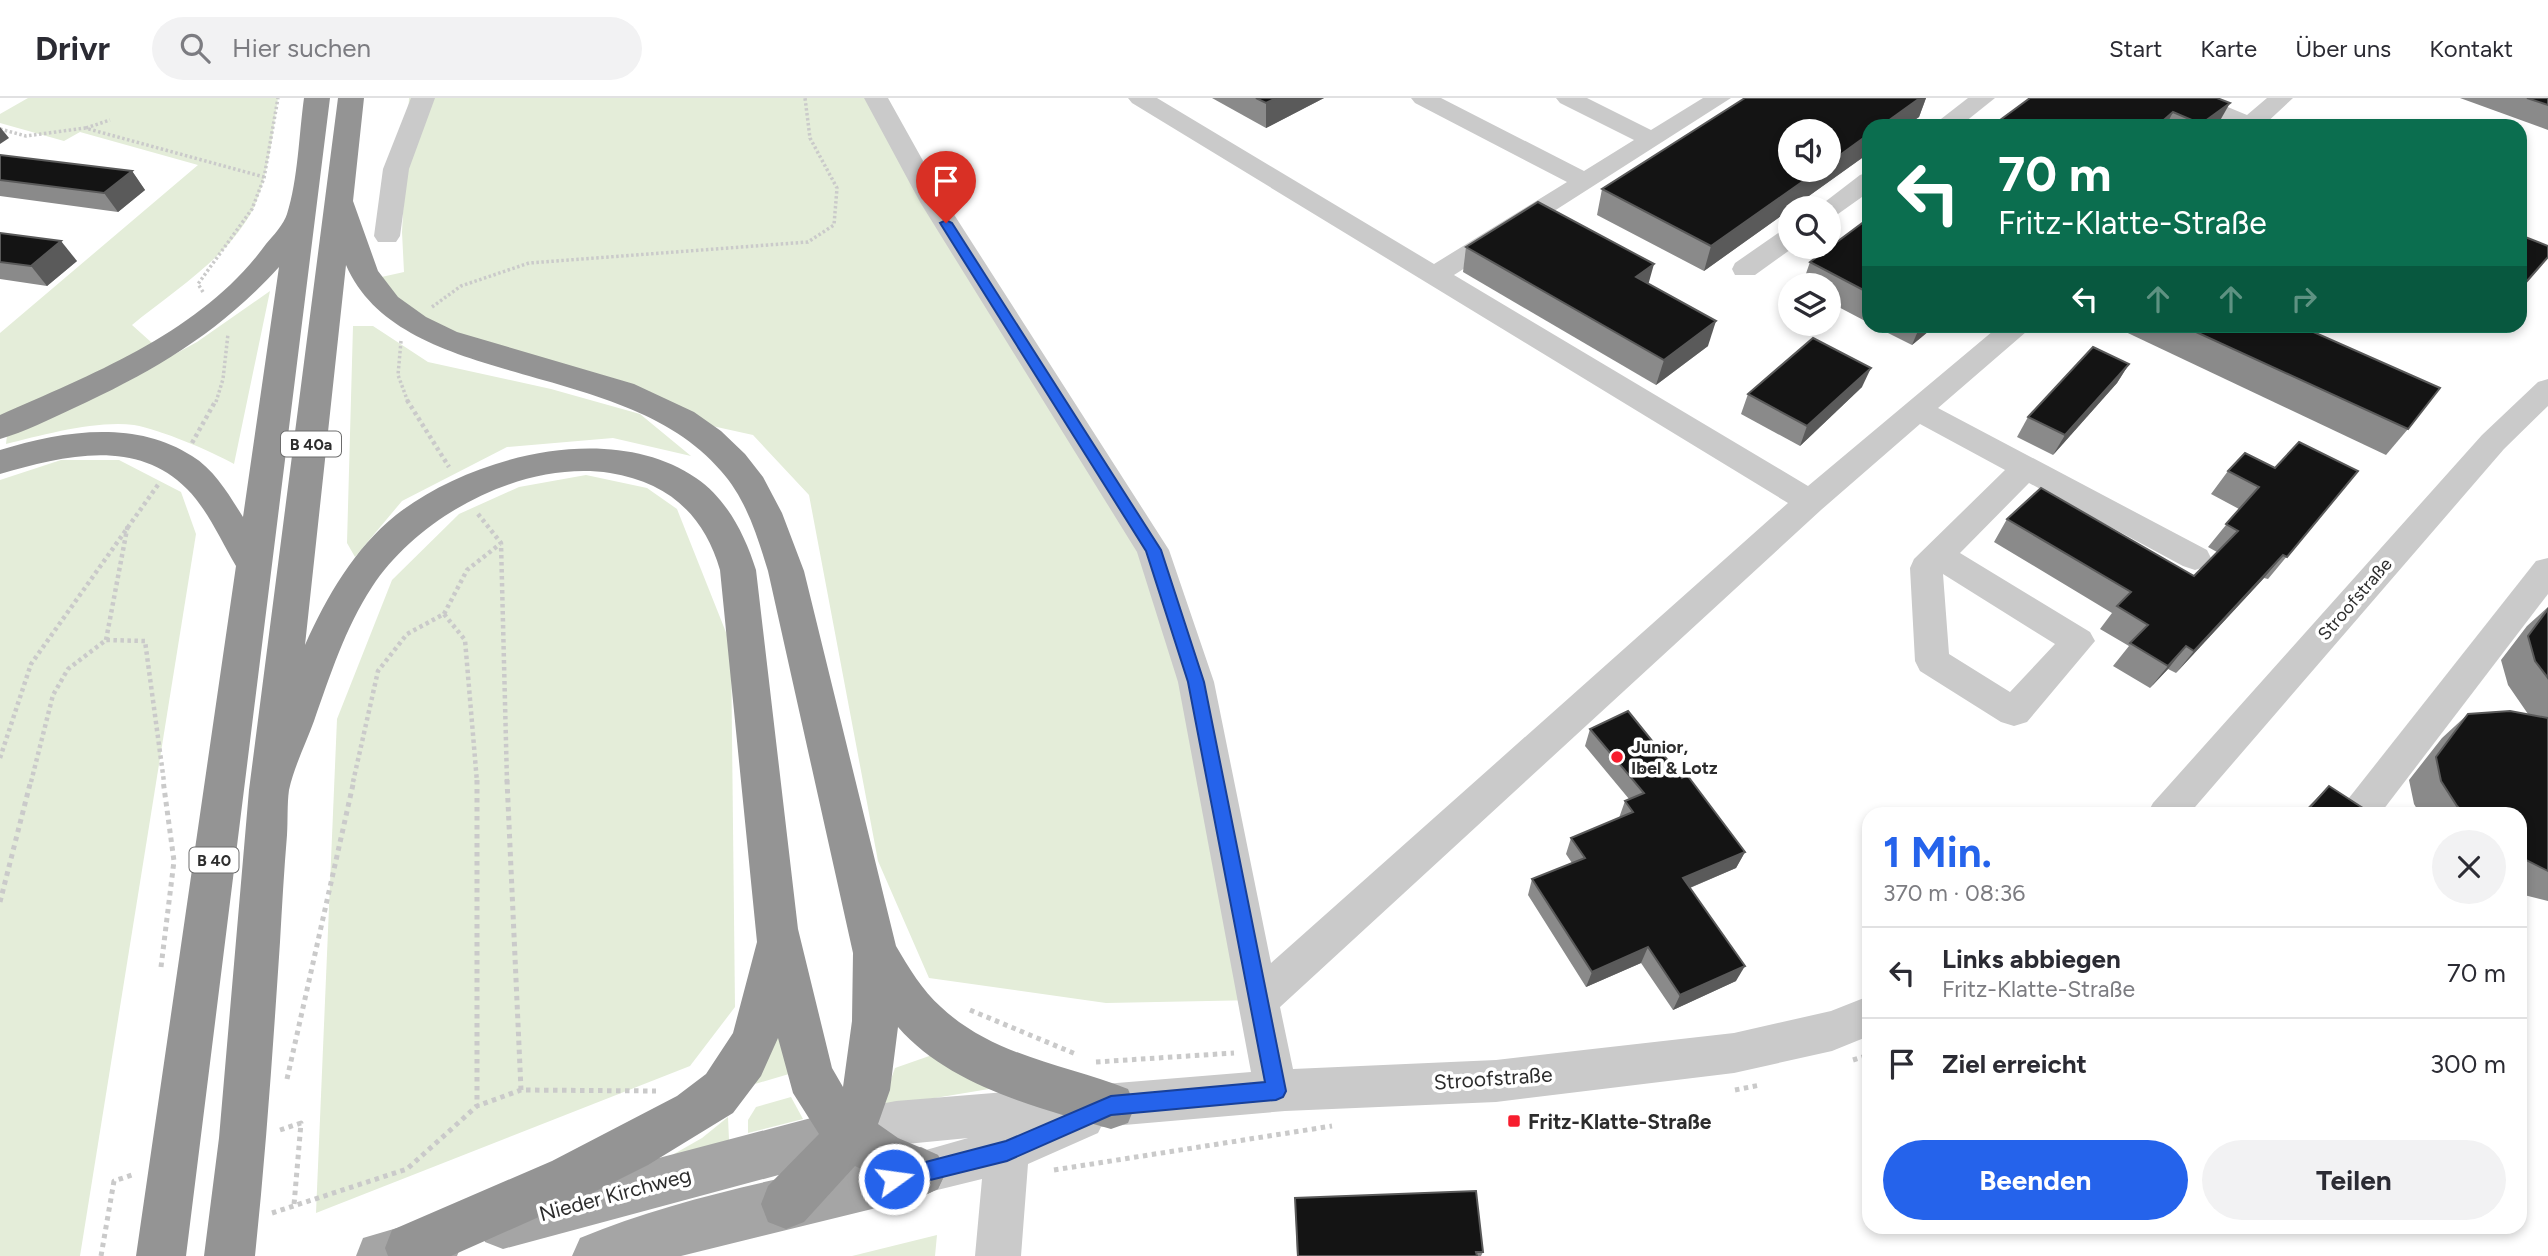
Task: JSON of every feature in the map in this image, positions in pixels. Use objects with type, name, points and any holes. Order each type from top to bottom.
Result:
[{"type":"highway","name":"B 40a","points":[[253,564],[317,98]]},
{"type":"highway","name":"B 40a","points":[[269,790],[351,98]]},
{"type":"highway","points":[[340,203],[368,280],[415,323],[655,405],[685,421],[710,440],[750,485],[777,547],[876,953],[877,1013],[873,1056],[849,1132],[832,1156],[786,1204]]},
{"type":"highway","points":[[0,428],[124,371],[215,313],[240,294],[276,255],[301,214]]},
{"type":"highway","points":[[0,462],[48,450],[84,445],[118,445],[148,450],[201,482],[253,564]]},
{"type":"highway","points":[[269,790],[339,611],[356,581],[398,533],[464,490],[534,465],[591,460],[619,463],[665,477],[702,503],[717,521],[729,543],[744,602],[776,929],[810,1077],[832,1112],[849,1132],[881,1155],[921,1172]]},
{"type":"highway","name":"B 40","points":[[161,1256],[156,1165],[253,564]]},
{"type":"highway","name":"B 40","points":[[229,1256],[260,1135],[269,790]]},
{"type":"highway","points":[[396,1252],[618,1157],[700,1109],[723,1089],[747,1053],[764,1013],[771,983],[776,929]]},
{"type":"highway","points":[[876,953],[901,995],[924,1021],[965,1051],[1003,1071],[1111,1106]]},
{"type":"main road","name":"Nieder Kirchweg","points":[[396,1252],[849,1132]]},
{"type":"main road","points":[[598,1256],[710,1222],[921,1172]]},
{"type":"street","points":[[387,236],[396,169],[423,98]]},
{"type":"street","points":[[876,98],[933,202],[1153,550],[1196,682],[1273,1071]]},
{"type":"street","points":[[1140,98],[1810,502]]},
{"type":"street","points":[[1423,98],[1584,181]]},
{"type":"street","points":[[1568,98],[1651,139]]},
{"type":"street","points":[[1434,275],[1719,98]]},
{"type":"street","points":[[1954,119],[1983,98]]},
{"type":"street","points":[[2185,98],[2235,119]]},
{"type":"street","points":[[2256,119],[2281,98]]},
{"type":"street","points":[[1841,200],[1862,185]]},
{"type":"street","points":[[1745,269],[1778,246]]},
{"type":"street","points":[[1259,999],[1810,502],[2008,333]]},
{"type":"street","name":"Stroofstraße","points":[[2172,807],[2493,442],[2548,389]]},
{"type":"street","points":[[1917,410],[2195,558]]},
{"type":"street","points":[[1939,556],[2078,641],[2014,712],[1932,661],[1926,568],[2026,468]]},
{"type":"street","points":[[2363,807],[2548,570]]},
{"type":"street","name":"Stroofstraße","points":[[849,1132],[896,1123],[1111,1106],[1273,1071],[1496,1081],[1734,1053],[1832,1031],[1862,1019]]},
{"type":"street","name":"Stroofstraße","points":[[921,1172],[1007,1151],[1111,1106]]},
{"type":"street","points":[[998,1256],[1007,1151]]},
{"type":"path","points":[[0,758],[31,664],[129,522],[178,467],[209,420],[225,379],[215,313],[198,284],[253,209],[264,177],[278,98]]},
{"type":"path","points":[[521,1090],[506,765],[501,543],[487,529],[398,386],[394,359],[415,323],[461,286],[529,263],[808,242],[834,225],[837,188],[810,138],[805,98]]},
{"type":"path","points":[[0,129],[26,136],[85,128],[110,120]]},
{"type":"path","points":[[85,128],[264,177]]},
{"type":"path","points":[[106,640],[129,522]]},
{"type":"path","points":[[285,1086],[378,671],[407,634],[444,614],[467,570],[501,543]]},
{"type":"path","points":[[444,614],[465,640],[477,776],[477,1105]]},
{"type":"path","points":[[0,902],[53,695],[68,669],[106,640],[145,642],[174,861],[159,982]]},
{"type":"path","points":[[957,1005],[1095,1062],[1273,1071]]},
{"type":"path","points":[[269,1214],[407,1169],[477,1105],[521,1090],[658,1091]]},
{"type":"path","points":[[260,1135],[301,1123],[295,1205]]},
{"type":"path","points":[[101,1256],[114,1181],[156,1165]]},
{"type":"green space","points":[[28,98],[278,98],[263,183],[253,209],[242,227],[215,258],[132,325],[161,351],[0,428],[0,333],[198,165],[80,132],[64,141],[0,123],[0,114]]},
{"type":"green space","points":[[409,98],[876,98],[1153,550],[1259,1000],[1106,1003],[929,978],[878,861],[809,495],[753,435],[685,420],[464,345],[368,280],[404,272],[402,232]]},
{"type":"green space","points":[[270,291],[234,464],[185,441],[134,425],[87,426],[6,444],[7,435],[104,393],[197,342]]},
{"type":"green space","points":[[353,326],[373,326],[428,362],[551,389],[640,414],[691,456],[613,438],[507,447],[402,501],[355,557],[347,543]]},
{"type":"green space","points":[[61,460],[119,460],[181,492],[196,534],[80,1256],[0,1256],[0,480]]},
{"type":"green space","points":[[586,475],[647,488],[677,509],[731,645],[735,1007],[690,1066],[316,1213],[337,719],[392,580],[459,514],[519,487]]},
{"type":"green space","points":[[779,1034],[789,1074],[755,1084]]},
{"type":"green space","points":[[935,1054],[995,1088],[881,1107],[895,1068]]},
{"type":"green space","points":[[791,1097],[803,1119],[748,1133],[748,1120],[756,1107]]},
{"type":"green space","points":[[728,1117],[729,1140],[653,1166],[702,1138]]},
{"type":"green space","points":[[937,1235],[935,1256],[852,1256]]},
{"type":"building","points":[[1256,98],[1276,98],[1266,103]]},
{"type":"building","points":[[1745,98],[1920,98],[1891,119],[1862,119],[1862,139],[1841,154],[1841,119],[1778,119],[1778,182],[1802,182],[1778,196],[1778,199],[1711,246],[1602,189]]},
{"type":"building","points":[[2030,98],[2217,98],[2230,103],[2208,119],[2189,119],[2173,112],[2165,119],[2002,119]]},
{"type":"building","points":[[2527,98],[2548,98],[2548,105]]},
{"type":"building","points":[[0,155],[132,171],[104,193],[0,180]]},
{"type":"building","points":[[1538,202],[1654,264],[1636,277],[1716,321],[1664,360],[1466,247]]},
{"type":"building","points":[[1862,223],[1862,289],[1841,278],[1841,273],[1831,273],[1810,262],[1814,259],[1841,259],[1841,239]]},
{"type":"building","points":[[0,233],[61,241],[31,266],[0,262]]},
{"type":"building","points":[[2527,238],[2548,246],[2548,257],[2527,281]]},
{"type":"building","points":[[2198,333],[2316,333],[2440,388],[2408,429]]},
{"type":"building","points":[[1813,338],[1871,368],[1807,426],[1748,394]]},
{"type":"building","points":[[2093,347],[2129,364],[2065,435],[2028,417]]},
{"type":"building","points":[[2299,442],[2358,471],[2287,557],[2283,555],[2194,651],[2186,646],[2168,666],[2130,643],[2148,625],[2117,606],[2131,592],[2007,519],[2041,488],[2194,576],[2238,531],[2226,524],[2259,487],[2228,471],[2245,453],[2275,468]]},
{"type":"building","points":[[2548,609],[2548,678],[2535,661],[2528,636]]},
{"type":"building","points":[[1628,711],[1682,778],[1687,775],[1745,852],[1683,878],[1745,966],[1680,995],[1648,947],[1592,972],[1532,879],[1585,858],[1571,838],[1633,812],[1625,801],[1644,793],[1590,729]]},
{"type":"building","points":[[2510,711],[2548,718],[2548,871],[2527,860],[2527,807],[2458,807],[2441,781],[2436,757],[2468,714]]},
{"type":"building","points":[[2329,786],[2361,807],[2310,807]]},
{"type":"building","points":[[1476,1191],[1483,1252],[1476,1252],[1477,1256],[1298,1256],[1295,1198]]},
{"type":"place","name":"Junior, Ibel & Lotz","points":[[1617,757]]},
{"type":"place","name":"Fritz-Klatte-Straße","points":[[1514,1121]]},
{"type":"route","points":[[894,1179],[1007,1151],[1111,1106],[1276,1091],[1196,682],[1153,550],[946,223]]}]
